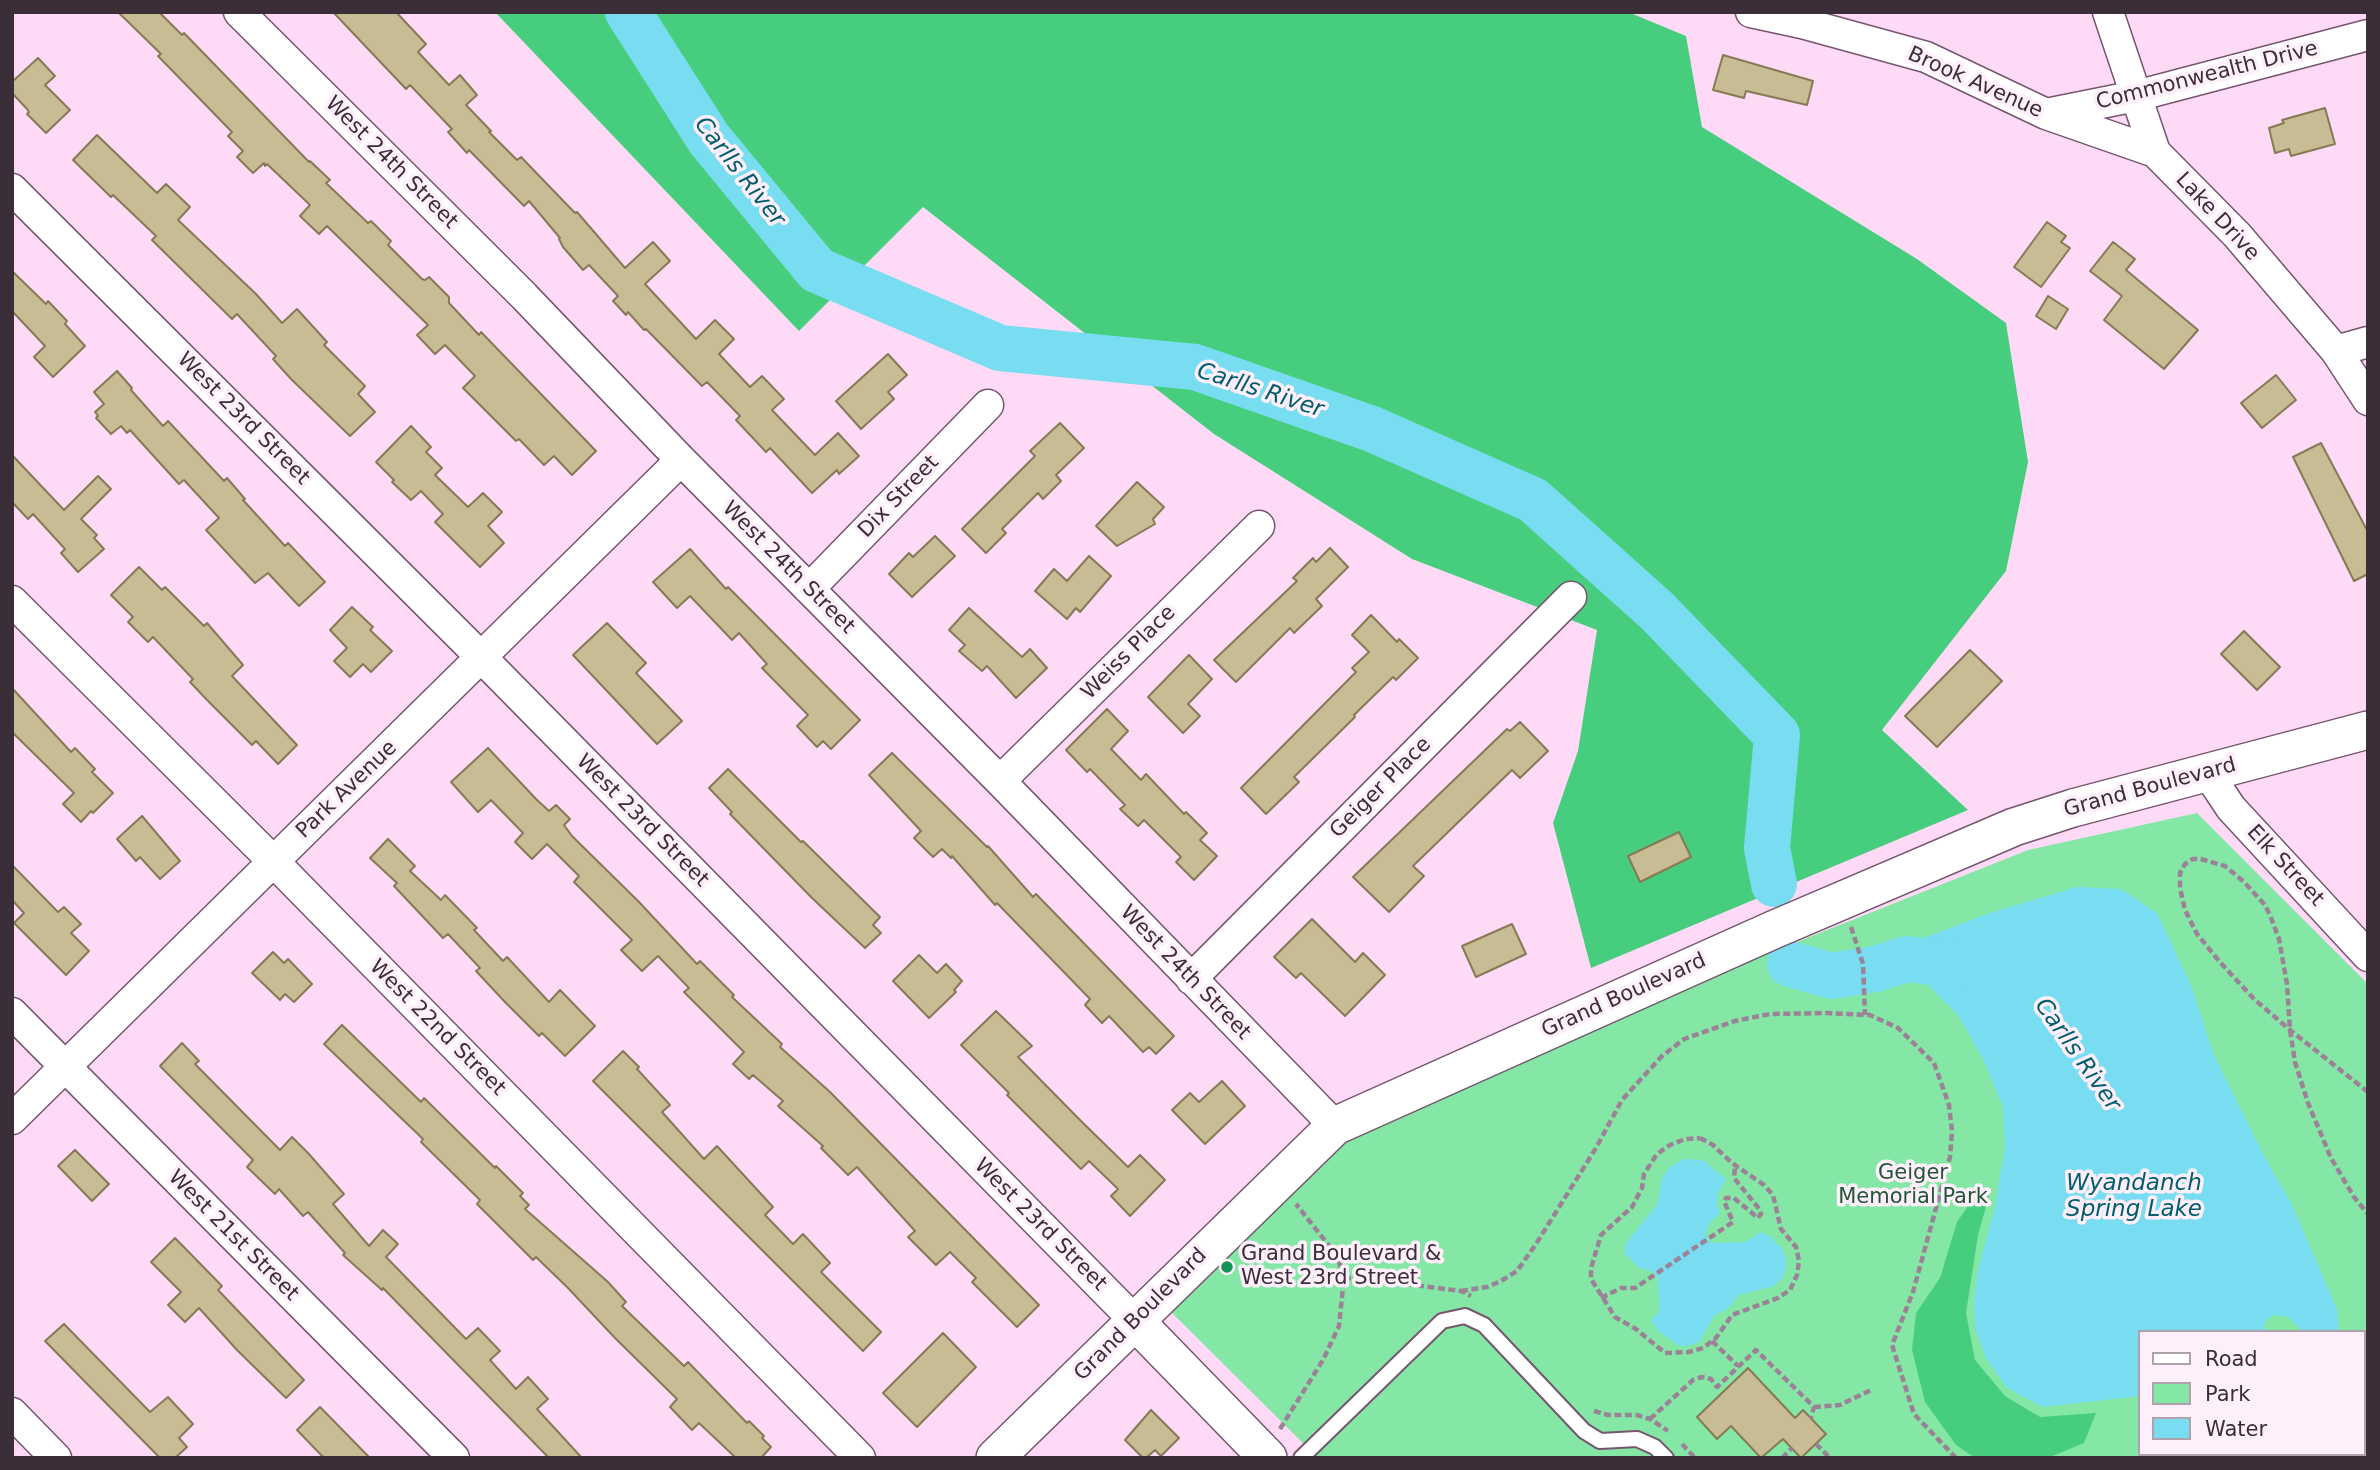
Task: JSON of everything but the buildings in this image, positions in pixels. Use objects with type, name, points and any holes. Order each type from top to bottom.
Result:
[{"type":"street","name":"West 24th Street","points":[[240,12],[524,296],[681,460],[1000,781],[1335,1126]]},
{"type":"street","name":"Brook Avenue","points":[[1751,12],[1801,18],[1926,57],[2046,114],[2155,152]]},
{"type":"street","name":"Lake Drive","points":[[2108,12],[2155,152],[2236,235],[2336,351],[2368,400]]},
{"type":"street","name":"Commonwealth Drive","points":[[2046,114],[2136,96],[2368,35]]},
{"type":"street","name":"West 23rd Street","points":[[12,189],[482,658],[1266,1456]]},
{"type":"street","points":[[2336,351],[2368,342]]},
{"type":"street","name":"Dix Street","points":[[809,590],[988,405]]},
{"type":"street","name":"Park Avenue","points":[[12,1119],[681,460]]},
{"type":"street","name":"Weiss Place","points":[[1000,781],[1259,526]]},
{"type":"street","name":"Geiger Place","points":[[1191,979],[1571,597]]},
{"type":"street","name":"West 22nd Street","points":[[12,601],[273,861],[860,1458]]},
{"type":"street","name":"Grand Boulevard","points":[[995,1458],[1335,1126],[1968,845],[2051,815],[2368,730]]},
{"type":"street","name":"Elk Street","points":[[2207,772],[2231,808],[2368,956]]},
{"type":"street","name":"West 21st Street","points":[[12,1013],[454,1458]]},
{"type":"street","points":[[12,1413],[56,1458]]},
{"type":"lane","points":[[1301,1458],[1442,1321],[1465,1316],[1484,1325],[1584,1431],[1600,1441],[1637,1439],[1655,1447],[1665,1458]]},
{"type":"path","points":[[2368,1092],[2290,1030],[2254,999],[2197,934],[2185,910],[2180,888],[2180,873],[2185,864],[2193,859],[2201,859],[2225,866],[2265,905],[2278,939],[2287,984],[2290,1030],[2295,1062],[2308,1103],[2331,1158],[2354,1197],[2368,1214]]},
{"type":"path","points":[[1863,964],[1865,1015]]},
{"type":"path","points":[[1344,1278],[1461,1291],[1501,1282],[1517,1271],[1536,1244],[1596,1148],[1622,1100],[1661,1057],[1684,1039],[1735,1021],[1770,1014],[1870,1015],[1898,1028],[1934,1063],[1949,1105],[1952,1131],[1950,1157],[1913,1292],[1892,1345],[1914,1414],[1956,1458]]},
{"type":"path","points":[[1700,1138],[1713,1145],[1735,1166],[1765,1185],[1773,1195],[1781,1229],[1796,1247],[1799,1261],[1790,1290],[1779,1298],[1732,1315],[1712,1341],[1703,1348],[1689,1352],[1665,1353],[1636,1328],[1615,1317],[1601,1298],[1591,1279],[1591,1268],[1601,1235],[1637,1199],[1644,1174],[1657,1154],[1670,1145],[1685,1139],[1700,1138]]},
{"type":"path","points":[[1601,1298],[1621,1288],[1635,1289],[1733,1222],[1724,1201],[1726,1198],[1734,1198],[1758,1218],[1760,1210],[1734,1178],[1735,1166]]},
{"type":"path","points":[[1266,1456],[1323,1360],[1339,1326],[1344,1278],[1337,1256],[1313,1223],[1277,1182]]},
{"type":"path","points":[[1461,1291],[1480,1300]]},
{"type":"path","points":[[1712,1341],[1738,1367]]},
{"type":"path","points":[[1650,1419],[1693,1380],[1712,1378],[1717,1387],[1756,1350],[1814,1408]]},
{"type":"path","points":[[1814,1408],[1840,1405],[1873,1389]]},
{"type":"path","points":[[1587,1403],[1596,1413],[1637,1415],[1650,1419],[1664,1426],[1671,1434]]},
{"type":"path","points":[[1811,1418],[1814,1408]]},
{"type":"path","points":[[1679,1442],[1695,1458]]},
{"type":"path","points":[[1816,1444],[1830,1458]]},
{"type":"path","points":[[1782,1458],[1791,1448]]},
{"type":"green space","points":[[495,12],[1628,12],[1686,36],[1702,127],[1917,259],[2006,323],[2028,462],[2006,571],[1882,730],[1968,810],[1591,968],[1553,823],[1578,751],[1597,630],[1412,559],[1214,434],[923,207],[799,331]]},
{"type":"green space","name":"Geiger Memorial Park","points":[[2197,813],[2368,984],[2368,1458],[1318,1458],[1157,1298],[1335,1126],[2028,850]]},
{"type":"green space","points":[[1979,1190],[1989,1196],[1978,1235],[1966,1313],[1975,1360],[2005,1396],[2040,1417],[2096,1413],[2084,1443],[2050,1457],[1975,1458],[1956,1445],[1925,1402],[1912,1350],[1916,1313],[1940,1278],[1957,1222]]},
{"type":"water","name":"Wyandanch Spring Lake","points":[[2077,887],[2121,889],[2157,913],[2191,985],[2214,1055],[2263,1154],[2292,1205],[2337,1309],[2339,1330],[2301,1330],[2288,1317],[2275,1315],[2267,1319],[2264,1327],[2266,1330],[2138,1330],[2138,1396],[2043,1407],[2007,1388],[1986,1358],[1975,1328],[1974,1301],[1978,1270],[1994,1211],[2005,1148],[2003,1107],[1983,1059],[1958,1015],[1916,973],[1907,959],[1913,942],[1990,913]]},
{"type":"water","points":[[1684,1159],[1703,1160],[1726,1179],[1718,1193],[1720,1213],[1710,1223],[1705,1234],[1711,1243],[1746,1242],[1761,1232],[1771,1237],[1783,1250],[1786,1268],[1782,1278],[1774,1286],[1739,1295],[1728,1309],[1715,1315],[1699,1342],[1680,1346],[1658,1331],[1651,1320],[1659,1312],[1658,1279],[1653,1272],[1638,1267],[1624,1253],[1626,1243],[1657,1205],[1662,1178],[1670,1167]]},
{"type":"waterway","name":"Carlls River","points":[[628,12],[709,139],[817,270],[1000,348],[1195,367],[1372,429],[1533,500],[1657,611],[1777,735],[1767,848],[1774,884]]},
{"type":"waterway","name":"Carlls River","points":[[1790,964],[1832,976],[1875,969],[1907,959],[1967,967]]},
{"type":"place","name":"Grand Boulevard & West 23rd Street","points":[[1227,1267]]}]
